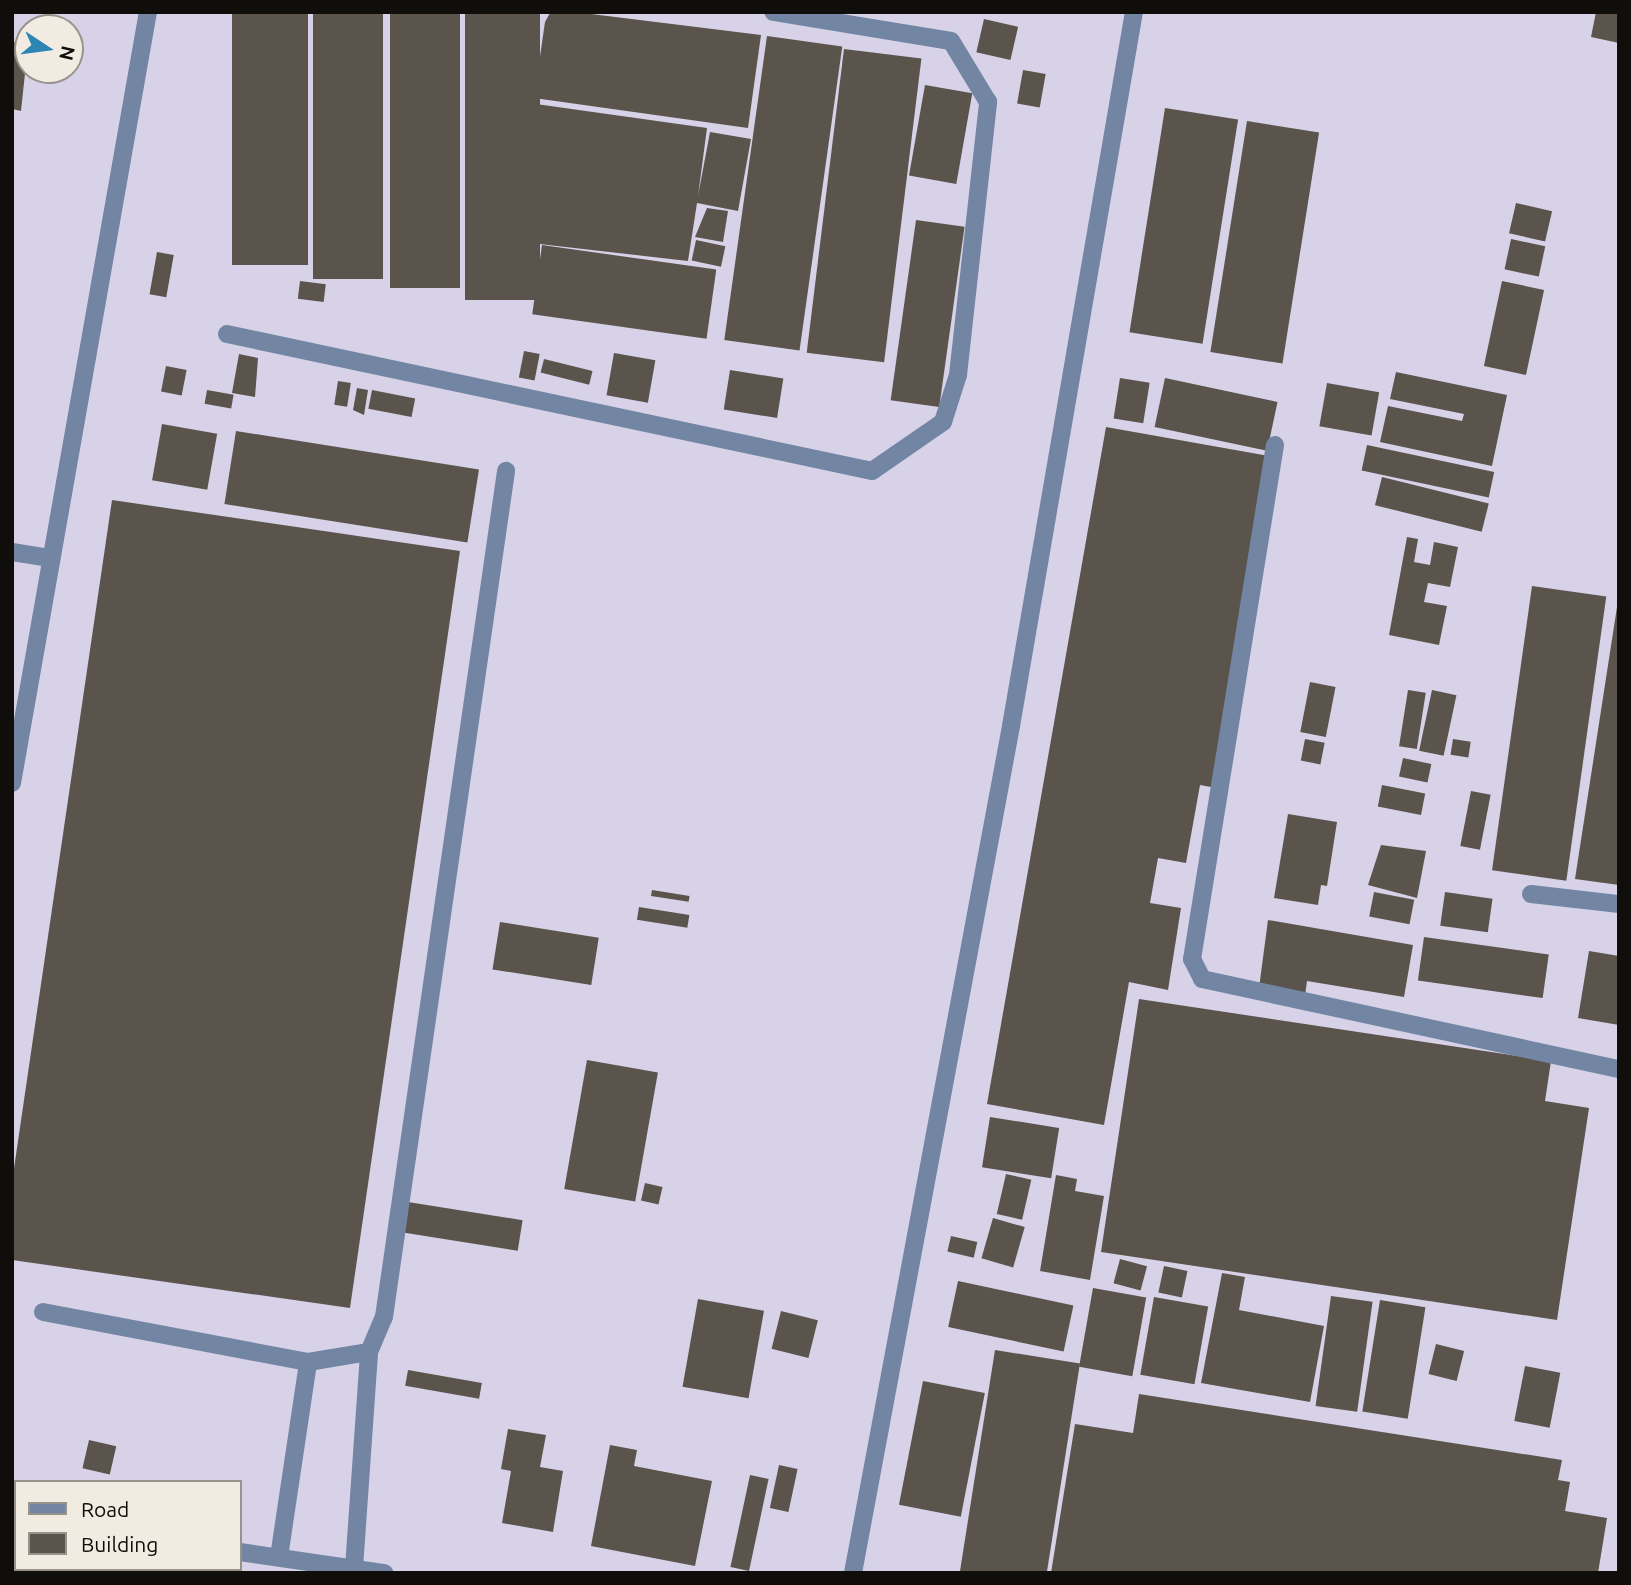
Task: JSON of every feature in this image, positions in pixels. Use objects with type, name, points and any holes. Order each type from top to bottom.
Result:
[{"type":"street","points":[[12,783],[48,558],[148,12]]},
{"type":"street","points":[[228,334],[872,471],[943,422],[951,398],[988,102],[951,41],[773,12]]},
{"type":"street","points":[[853,1573],[1013,712],[1134,12]]},
{"type":"street","points":[[1275,444],[1192,958],[1202,979],[1619,1069]]},
{"type":"street","points":[[354,1568],[369,1352],[384,1317],[506,471]]},
{"type":"street","points":[[12,552],[48,558]]},
{"type":"street","points":[[1531,894],[1619,904]]},
{"type":"street","points":[[43,1312],[308,1362],[369,1352]]},
{"type":"street","points":[[279,1557],[308,1362]]},
{"type":"street","points":[[242,1552],[384,1573]]},
{"type":"shaded area","points":[[12,12],[1619,12],[1619,1573],[12,1573]]},
{"type":"building","points":[[232,12],[308,12],[308,265],[232,265]]},
{"type":"building","points":[[313,12],[383,12],[383,279],[313,279]]},
{"type":"building","points":[[390,12],[460,12],[460,288],[390,288]]},
{"type":"building","points":[[465,12],[540,12],[540,300],[465,300]]},
{"type":"building","points":[[575,12],[761,35],[748,128],[534,98],[545,22],[550,13]]},
{"type":"building","points":[[1596,12],[1619,12],[1619,43],[1591,37]]},
{"type":"building","points":[[984,19],[1018,27],[1010,60],[976,52]]},
{"type":"building","points":[[767,36],[842,47],[800,351],[724,340]]},
{"type":"building","points":[[12,42],[14,84],[24,84],[21,111],[12,109]]},
{"type":"building","points":[[844,49],[921,59],[884,362],[807,353]]},
{"type":"building","points":[[1023,70],[1046,74],[1040,107],[1017,103]]},
{"type":"building","points":[[925,85],[972,93],[956,184],[909,176]]},
{"type":"building","points":[[536,104],[707,128],[698,196],[710,132],[751,139],[738,211],[697,203],[688,261],[522,242]]},
{"type":"building","points":[[1165,108],[1238,120],[1203,344],[1129,332]]},
{"type":"building","points":[[1247,121],[1319,132],[1282,364],[1210,352]]},
{"type":"building","points":[[1516,203],[1552,211],[1545,242],[1509,233]]},
{"type":"building","points":[[707,208],[728,211],[723,242],[695,237]]},
{"type":"building","points":[[916,220],[965,227],[939,407],[891,400]]},
{"type":"building","points":[[1511,239],[1545,246],[1539,277],[1505,269]]},
{"type":"building","points":[[696,240],[725,246],[721,267],[692,261]]},
{"type":"building","points":[[542,245],[716,269],[707,339],[532,314]]},
{"type":"building","points":[[157,252],[174,255],[166,297],[150,294]]},
{"type":"building","points":[[300,281],[326,284],[324,302],[298,299]]},
{"type":"building","points":[[1502,281],[1544,290],[1526,375],[1484,366]]},
{"type":"building","points":[[524,351],[540,354],[535,381],[519,378]]},
{"type":"building","points":[[614,353],[655,360],[648,403],[607,395]]},
{"type":"building","points":[[239,354],[258,358],[255,397],[232,393]]},
{"type":"building","points":[[544,359],[593,371],[589,385],[541,373]]},
{"type":"building","points":[[166,366],[187,370],[182,396],[161,392]]},
{"type":"building","points":[[730,370],[783,378],[777,418],[724,410]]},
{"type":"building","points":[[1396,372],[1507,395],[1492,466],[1380,442],[1388,406],[1462,421],[1464,414],[1390,399]]},
{"type":"building","points":[[1120,378],[1150,383],[1143,423],[1114,418]]},
{"type":"building","points":[[1165,378],[1277,402],[1267,451],[1155,427]]},
{"type":"building","points":[[338,381],[351,383],[347,407],[334,405]]},
{"type":"building","points":[[1327,383],[1379,392],[1372,436],[1319,426]]},
{"type":"building","points":[[357,388],[368,390],[364,415],[353,410]]},
{"type":"building","points":[[207,390],[234,395],[231,408],[205,404]]},
{"type":"building","points":[[372,390],[415,398],[412,417],[368,409]]},
{"type":"building","points":[[162,424],[217,434],[207,490],[152,480]]},
{"type":"building","points":[[1106,427],[1269,456],[1211,787],[1200,785],[1186,863],[1158,858],[1150,903],[1181,908],[1168,990],[1129,982],[1104,1125],[987,1104]]},
{"type":"building","points":[[236,431],[479,469],[467,543],[224,504]]},
{"type":"building","points":[[1367,445],[1494,472],[1489,497],[1362,470]]},
{"type":"building","points":[[1382,477],[1489,504],[1482,532],[1375,505]]},
{"type":"building","points":[[112,500],[460,551],[350,1308],[12,1260],[12,1182]]},
{"type":"building","points":[[1407,537],[1418,539],[1414,562],[1430,565],[1434,542],[1458,547],[1450,587],[1428,583],[1424,602],[1447,606],[1439,645],[1389,635]]},
{"type":"building","points":[[1532,586],[1606,596],[1566,881],[1492,870]]},
{"type":"building","points":[[1619,594],[1619,885],[1575,879]]},
{"type":"building","points":[[1310,682],[1336,687],[1326,737],[1300,732]]},
{"type":"building","points":[[1408,690],[1426,693],[1417,749],[1399,746]]},
{"type":"building","points":[[1432,690],[1456,695],[1444,756],[1419,751]]},
{"type":"building","points":[[1305,739],[1325,743],[1320,764],[1301,761]]},
{"type":"building","points":[[1453,739],[1471,742],[1468,758],[1450,755]]},
{"type":"building","points":[[1403,758],[1431,764],[1427,783],[1399,777]]},
{"type":"building","points":[[1382,785],[1425,793],[1421,815],[1378,807]]},
{"type":"building","points":[[1471,791],[1491,795],[1480,850],[1460,846]]},
{"type":"building","points":[[1288,814],[1337,822],[1327,886],[1321,885],[1318,905],[1274,898]]},
{"type":"building","points":[[1381,845],[1426,851],[1417,898],[1368,885]]},
{"type":"building","points":[[652,890],[690,896],[689,902],[651,896]]},
{"type":"building","points":[[1374,892],[1414,900],[1409,924],[1369,917]]},
{"type":"building","points":[[1445,892],[1493,899],[1488,932],[1440,926]]},
{"type":"building","points":[[639,907],[689,915],[687,928],[637,920]]},
{"type":"building","points":[[1268,920],[1413,945],[1404,997],[1307,981],[1305,996],[1259,988]]},
{"type":"building","points":[[500,922],[599,938],[591,985],[492,969]]},
{"type":"building","points":[[1424,937],[1549,955],[1543,998],[1418,981]]},
{"type":"building","points":[[1589,951],[1619,956],[1619,1025],[1578,1018]]},
{"type":"building","points":[[1139,999],[1551,1061],[1545,1101],[1589,1108],[1557,1320],[1101,1252]]},
{"type":"building","points":[[587,1060],[658,1073],[635,1202],[564,1189]]},
{"type":"building","points":[[990,1117],[1059,1128],[1051,1178],[982,1167]]},
{"type":"building","points":[[1006,1174],[1031,1180],[1022,1220],[997,1214]]},
{"type":"building","points":[[1056,1175],[1077,1179],[1075,1191],[1104,1196],[1090,1280],[1040,1271]]},
{"type":"building","points":[[645,1183],[663,1187],[658,1205],[641,1201]]},
{"type":"building","points":[[408,1202],[523,1220],[518,1251],[403,1233]]},
{"type":"building","points":[[993,1218],[1025,1227],[1013,1267],[981,1258]]},
{"type":"building","points":[[951,1236],[977,1242],[974,1258],[947,1252]]},
{"type":"building","points":[[1120,1259],[1147,1266],[1141,1290],[1114,1283]]},
{"type":"building","points":[[1164,1266],[1187,1271],[1182,1297],[1158,1292]]},
{"type":"building","points":[[1222,1273],[1245,1277],[1239,1310],[1324,1326],[1310,1402],[1201,1383]]},
{"type":"building","points":[[958,1281],[1073,1306],[1064,1352],[948,1327]]},
{"type":"building","points":[[1093,1288],[1146,1297],[1132,1376],[1079,1367]]},
{"type":"building","points":[[1331,1296],[1373,1302],[1357,1412],[1316,1406]]},
{"type":"building","points":[[1154,1297],[1208,1307],[1194,1384],[1140,1375]]},
{"type":"building","points":[[698,1299],[764,1311],[749,1398],[683,1387]]},
{"type":"building","points":[[1380,1300],[1425,1307],[1408,1419],[1362,1412]]},
{"type":"building","points":[[781,1311],[818,1320],[808,1358],[772,1349]]},
{"type":"building","points":[[1436,1344],[1464,1351],[1457,1381],[1429,1374]]},
{"type":"building","points":[[995,1350],[1080,1363],[1047,1573],[960,1573]]},
{"type":"building","points":[[1525,1366],[1560,1373],[1550,1428],[1514,1421]]},
{"type":"building","points":[[408,1370],[482,1383],[479,1399],[405,1386]]},
{"type":"building","points":[[923,1381],[985,1393],[961,1517],[899,1505]]},
{"type":"building","points":[[1139,1394],[1562,1460],[1558,1480],[1570,1482],[1565,1511],[1607,1518],[1598,1573],[1051,1573],[1075,1424],[1133,1433]]},
{"type":"building","points":[[508,1429],[546,1435],[540,1467],[563,1471],[553,1532],[502,1523],[511,1471],[501,1469]]},
{"type":"building","points":[[89,1440],[116,1446],[110,1475],[82,1468]]},
{"type":"building","points":[[610,1445],[637,1450],[634,1466],[712,1481],[695,1566],[591,1546]]},
{"type":"building","points":[[779,1465],[798,1469],[788,1512],[770,1508]]},
{"type":"building","points":[[750,1475],[769,1479],[749,1571],[730,1567]]}]
